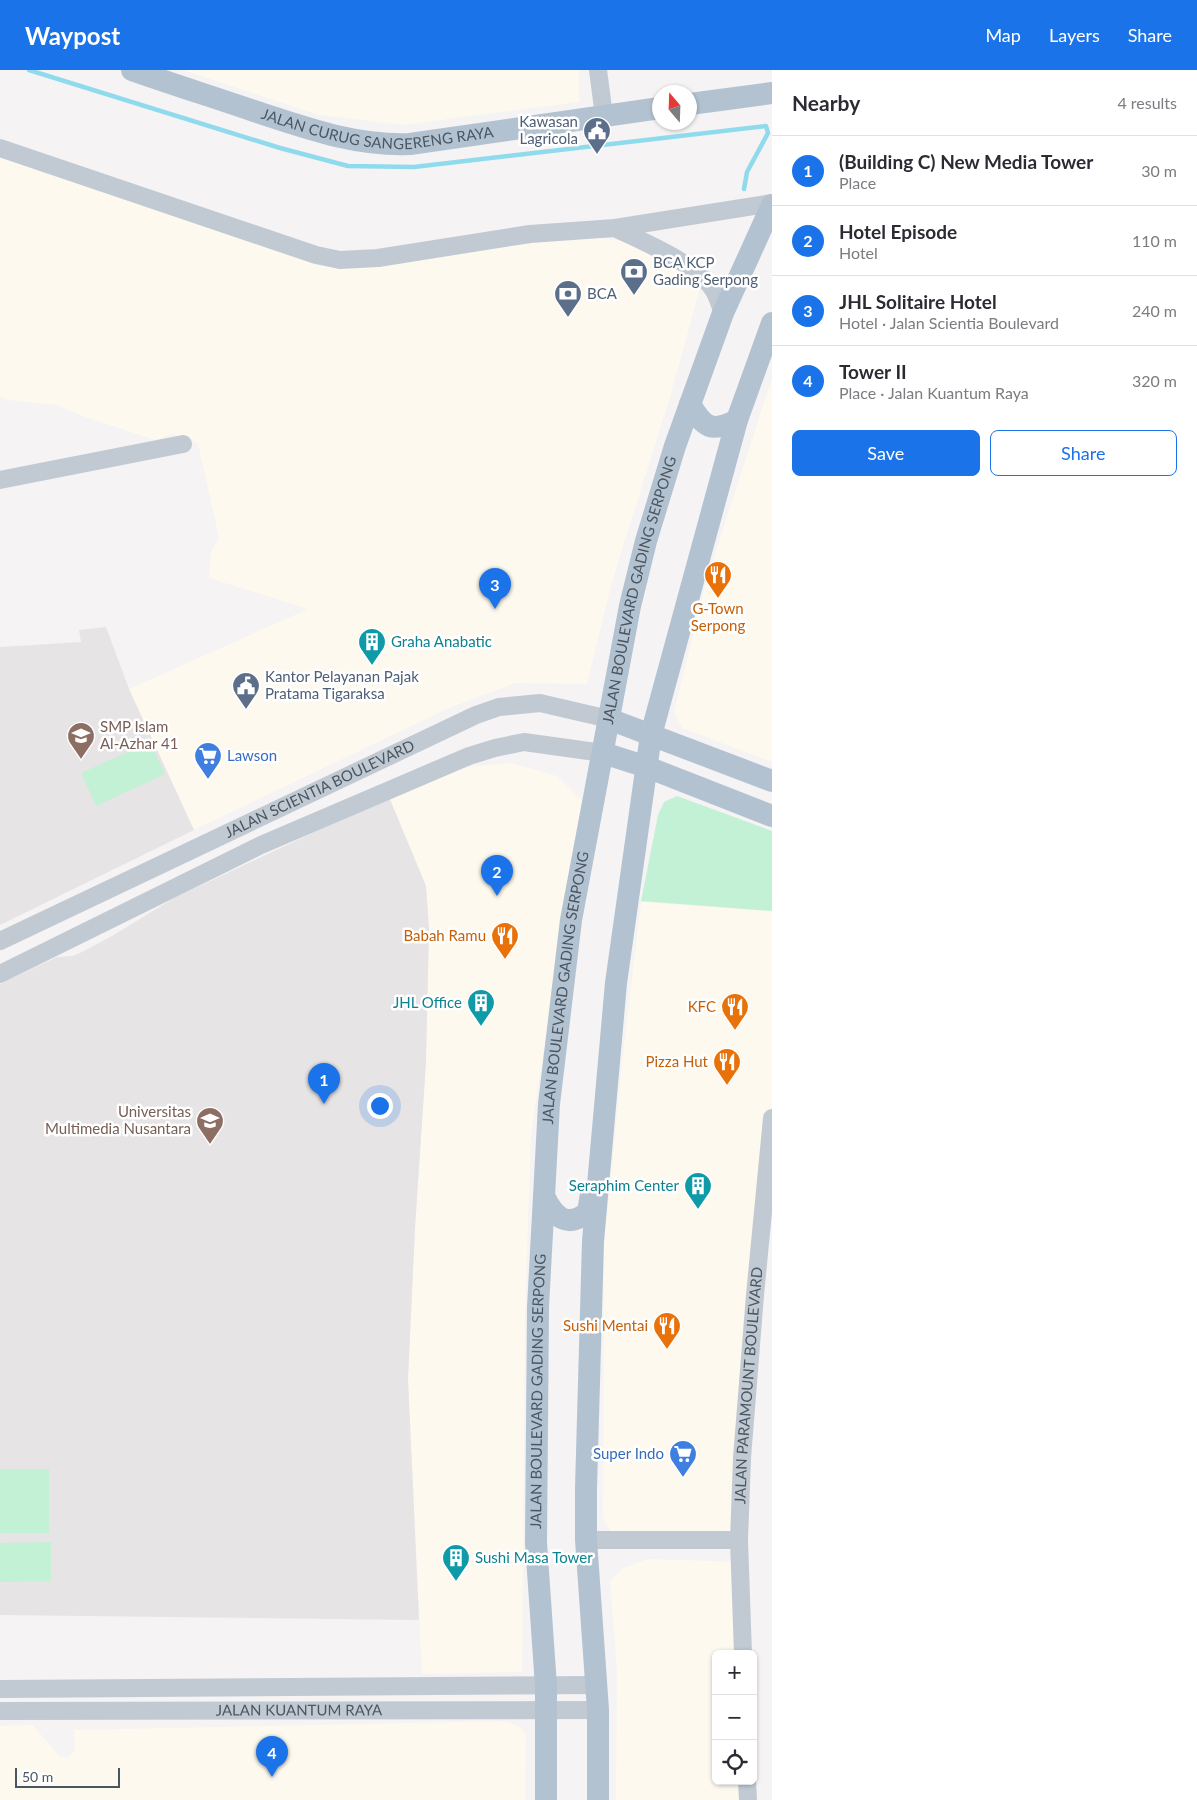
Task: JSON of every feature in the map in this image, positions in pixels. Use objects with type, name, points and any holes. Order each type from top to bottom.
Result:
[{"type":"main road","name":"JALAN CURUG SANGERENG RAYA","points":[[132,70],[317,132],[359,142],[410,144],[652,109]]},
{"type":"main road","points":[[697,103],[772,92]]},
{"type":"main road","name":"JALAN BOULEVARD GADING SERPONG","points":[[546,1800],[546,1686],[536,1543],[538,1307],[549,1104],[571,920],[595,752],[646,541],[675,446],[724,312],[772,204]]},
{"type":"main road","points":[[598,1800],[597,1685],[586,1540],[593,1241],[616,983],[651,735],[737,420],[772,323]]},
{"type":"main road","points":[[690,404],[701,422],[708,426],[726,426],[737,420]]},
{"type":"main road","name":"JALAN SCIENTIA BOULEVARD","points":[[602,718],[651,735]]},
{"type":"main road","points":[[651,735],[772,781]]},
{"type":"main road","name":"JALAN SCIENTIA BOULEVARD","points":[[595,752],[647,767]]},
{"type":"main road","points":[[647,767],[772,816]]},
{"type":"main road","points":[[544,1196],[550,1209],[556,1216],[563,1219],[581,1218],[588,1212],[594,1136],[602,1126]]},
{"type":"main road","points":[[538,1307],[547,1297],[548,1241],[553,1232],[573,1225],[583,1231],[593,1241]]},
{"type":"street","points":[[598,70],[604,116]]},
{"type":"street","points":[[0,148],[316,255],[340,260],[378,258],[530,234],[615,228],[772,204]]},
{"type":"street","points":[[615,228],[678,259],[694,271],[714,290],[724,312]]},
{"type":"street","points":[[0,480],[183,444]]},
{"type":"street","name":"JALAN SCIENTIA BOULEVARD","points":[[0,941],[476,715],[499,707],[540,703],[602,718]]},
{"type":"street","name":"JALAN SCIENTIA BOULEVARD","points":[[0,974],[261,845],[468,756],[524,742],[595,752]]},
{"type":"street","name":"JALAN PARAMOUNT BOULEVARD","points":[[743,1650],[739,1540],[748,1376],[772,1118]]},
{"type":"street","points":[[586,1540],[739,1540]]},
{"type":"street","name":"JALAN KUANTUM RAYA","points":[[0,1690],[597,1685]]},
{"type":"street","name":"JALAN KUANTUM RAYA","points":[[0,1711],[598,1710]]},
{"type":"street","points":[[747,1785],[748,1800]]},
{"type":"shaded area","points":[[183,70],[579,70],[579,102],[403,125],[319,115]]},
{"type":"shaded area","points":[[0,155],[343,268],[567,233],[622,241],[678,266],[699,292],[670,397],[612,582],[587,684],[515,683],[449,708],[194,830],[129,689],[308,609],[209,578],[211,552],[219,538],[198,443],[173,434],[155,440],[88,418],[57,405],[7,400],[0,396]]},
{"type":"shaded area","points":[[772,378],[772,762],[682,728],[674,712],[706,582]]},
{"type":"shaded area","name":"SMP Islam Al-Azhar 41","points":[[106,627],[129,689],[194,830],[0,925],[0,647],[81,642],[79,630]]},
{"type":"shaded area","points":[[511,763],[557,776],[582,801],[531,1134],[525,1316],[522,1672],[422,1674],[408,1379],[415,1228],[426,1062],[429,928],[426,886],[389,797],[436,775],[474,766]]},
{"type":"shaded area","name":"Universitas Multimedia Nusantara","points":[[389,797],[426,886],[429,928],[426,1062],[415,1228],[408,1379],[419,1620],[0,1615],[0,984],[57,957],[73,956],[82,952],[174,898]]},
{"type":"shaded area","points":[[641,902],[772,911],[772,1132],[734,1535],[624,1534],[611,1531],[603,1518],[604,1245],[622,1063]]},
{"type":"shaded area","points":[[648,1559],[747,1562],[747,1650],[712,1650],[712,1785],[747,1785],[747,1800],[616,1800],[617,1672],[610,1581],[623,1568]]},
{"type":"shaded area","points":[[503,1721],[521,1728],[526,1735],[525,1800],[0,1800],[0,1726],[33,1725],[59,1756],[68,1757],[75,1750],[74,1730]]},
{"type":"green space","points":[[150,742],[165,774],[96,806],[81,773]]},
{"type":"green space","points":[[677,796],[772,831],[772,911],[641,901],[658,815],[664,802]]},
{"type":"green space","points":[[0,1469],[49,1469],[49,1533],[0,1533]]},
{"type":"green space","points":[[51,1542],[51,1581],[0,1582],[0,1543]]},
{"type":"waterway","points":[[29,70],[280,148],[348,166],[414,167],[766,126],[768,133],[747,172],[744,189]]},
{"type":"place","name":"Kawasan Lagricola","points":[[597,155]]},
{"type":"place","name":"BCA KCP Gading Serpong","points":[[634,296]]},
{"type":"place","name":"BCA","points":[[568,318]]},
{"type":"place","name":"G-Town Serpong","points":[[718,599]]},
{"type":"place","name":"JHL Solitaire Hotel","points":[[495,609]]},
{"type":"place","name":"Graha Anabatic","points":[[372,666]]},
{"type":"place","name":"Kantor Pelayanan Pajak Pratama Tigaraksa","points":[[246,710]]},
{"type":"place","name":"SMP Islam Al-Azhar 41","points":[[81,760]]},
{"type":"place","name":"Lawson","points":[[208,780]]},
{"type":"place","name":"Hotel Episode","points":[[497,896]]},
{"type":"place","name":"Babah Ramu","points":[[505,960]]},
{"type":"place","name":"JHL Office","points":[[481,1027]]},
{"type":"place","name":"KFC","points":[[735,1031]]},
{"type":"place","name":"Pizza Hut","points":[[727,1086]]},
{"type":"place","name":"(Building C) New Media Tower","points":[[324,1104]]},
{"type":"place","name":"Universitas Multimedia Nusantara","points":[[210,1145]]},
{"type":"place","name":"Seraphim Center","points":[[698,1210]]},
{"type":"place","name":"Sushi Mentai","points":[[667,1350]]},
{"type":"place","name":"Super Indo","points":[[683,1478]]},
{"type":"place","name":"Sushi Masa Tower","points":[[456,1582]]},
{"type":"place","name":"Tower II","points":[[272,1777]]}]
